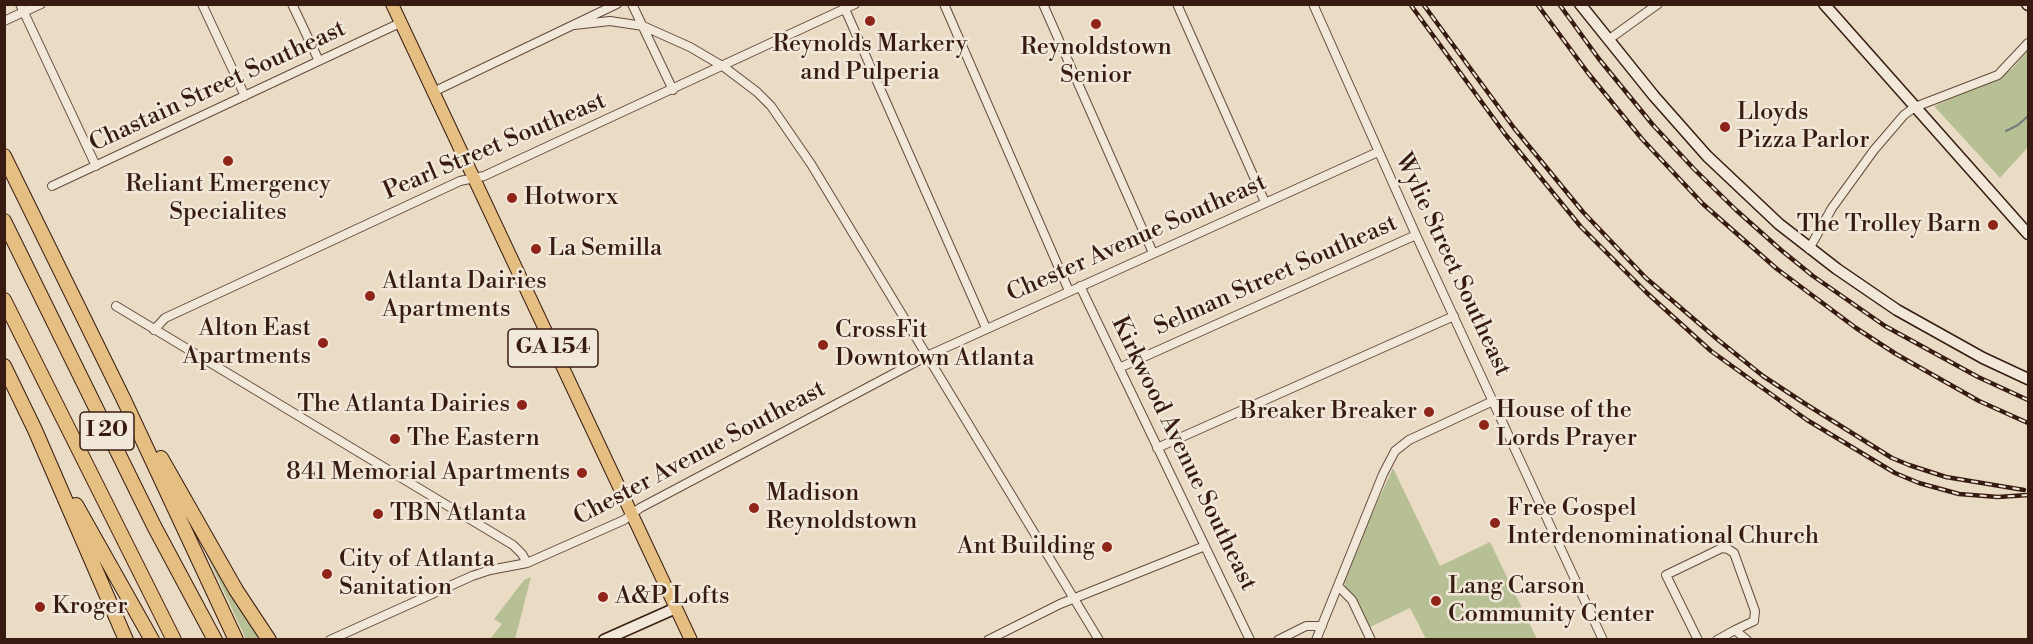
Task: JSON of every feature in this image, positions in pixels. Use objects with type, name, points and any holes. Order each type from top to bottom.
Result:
[{"type":"highway","points":[[4,156],[124,400],[236,639]]},
{"type":"highway","name":"I 20","points":[[4,221],[154,526],[215,639]]},
{"type":"highway","name":"I 20","points":[[4,300],[174,639]]},
{"type":"highway","points":[[4,366],[35,430],[126,639]]},
{"type":"highway","points":[[124,400],[149,436],[236,590],[269,639]]},
{"type":"highway","points":[[35,430],[152,639]]},
{"type":"main road","name":"GA 154","points":[[392,4],[691,639]]},
{"type":"main road","points":[[1580,4],[1707,156],[1754,202],[1809,249],[1897,310],[1976,354],[2028,379]]},
{"type":"main road","points":[[1824,4],[2028,234]]},
{"type":"main road","points":[[604,639],[676,608]]},
{"type":"street","points":[[20,4],[96,166]]},
{"type":"street","points":[[4,21],[41,4]]},
{"type":"street","points":[[202,4],[245,96]]},
{"type":"street","points":[[292,4],[319,61]]},
{"type":"street","points":[[433,93],[617,4]]},
{"type":"street","points":[[632,4],[673,90]]},
{"type":"street","name":"Pearl Street Southeast","points":[[154,330],[165,318],[460,181],[484,176],[724,67],[855,4]]},
{"type":"street","points":[[944,4],[1069,291]]},
{"type":"street","points":[[1043,4],[1153,253]]},
{"type":"street","points":[[1177,4],[1265,202]]},
{"type":"street","name":"Wylie Street Southeast","points":[[1313,4],[1378,152],[1603,639]]},
{"type":"street","points":[[1608,40],[1658,4]]},
{"type":"street","points":[[845,9],[986,328]]},
{"type":"street","points":[[574,25],[610,21],[643,26],[690,46],[724,67],[757,92],[784,122],[1099,639]]},
{"type":"street","name":"Chastain Street Southeast","points":[[52,186],[400,23]]},
{"type":"street","points":[[1809,249],[1832,208],[1874,150],[1904,115],[1915,107],[1998,75],[2009,66],[2028,43]]},
{"type":"street","name":"Chester Avenue Southeast","points":[[330,639],[472,576],[527,563],[624,520],[631,514],[927,356],[1378,152]]},
{"type":"street","name":"Selman Street Southeast","points":[[1119,368],[1416,235]]},
{"type":"street","name":"Kirkwood Avenue Southeast","points":[[1080,286],[1250,639]]},
{"type":"street","points":[[116,306],[513,545],[527,563]]},
{"type":"street","points":[[1157,448],[1454,316]]},
{"type":"street","points":[[1316,639],[1383,474],[1395,451],[1409,440],[1493,401]]},
{"type":"street","points":[[988,639],[1074,598],[1205,546]]},
{"type":"street","points":[[1698,639],[1666,575],[1722,548],[1734,553],[1755,611],[1754,621],[1717,639]]},
{"type":"street","points":[[1339,587],[1352,600],[1371,639]]},
{"type":"street","points":[[1278,639],[1306,626],[1322,626]]},
{"type":"street","points":[[1736,630],[1747,639]]},
{"type":"green space","points":[[2028,50],[2028,147],[2000,178],[1934,106],[1996,79],[2012,69]]},
{"type":"green space","points":[[1393,468],[1440,566],[1490,542],[1537,639],[1426,639],[1410,608],[1366,629],[1342,579]]},
{"type":"green space","points":[[191,521],[231,595],[261,639],[246,639]]},
{"type":"green space","points":[[531,577],[515,639],[490,639],[502,624],[494,619],[524,580]]},
{"type":"waterway","points":[[2006,131],[2018,125],[2028,116]]},
{"type":"railway","points":[[1410,4],[1505,134],[1581,227],[1647,293],[1711,351],[1807,420],[1895,473],[1919,483],[1959,494],[1998,497],[2028,495]]},
{"type":"railway","points":[[1423,4],[1514,128],[1583,212],[1646,278],[1717,339],[1763,376],[1892,458],[1946,477],[2024,490]]},
{"type":"railway","points":[[1537,4],[1588,73],[1642,139],[1703,204],[1777,269],[1856,328],[1896,354],[1979,401],[2028,423]]},
{"type":"railway","points":[[1559,4],[1599,59],[1653,125],[1694,169],[1781,250],[1813,276],[1885,326],[1978,377],[2028,400]]},
{"type":"place","name":"Reynolds Markery and Pulperia","points":[[870,21]]},
{"type":"place","name":"Reynoldstown Senior","points":[[1096,24]]},
{"type":"place","name":"Lloyds Pizza Parlor","points":[[1725,127]]},
{"type":"place","name":"Reliant Emergency Specialites","points":[[228,161]]},
{"type":"place","name":"Hotworx","points":[[512,198]]},
{"type":"place","name":"The Trolley Barn","points":[[1993,225]]},
{"type":"place","name":"La Semilla","points":[[536,249]]},
{"type":"place","name":"Atlanta Dairies Apartments","points":[[370,296]]},
{"type":"place","name":"Alton East Apartments","points":[[323,343]]},
{"type":"place","name":"CrossFit Downtown Atlanta","points":[[823,345]]},
{"type":"place","name":"The Atlanta Dairies","points":[[522,405]]},
{"type":"place","name":"Breaker Breaker","points":[[1429,412]]},
{"type":"place","name":"House of the Lords Prayer","points":[[1484,425]]},
{"type":"place","name":"The Eastern","points":[[395,439]]},
{"type":"place","name":"841 Memorial Apartments","points":[[582,473]]},
{"type":"place","name":"Madison Reynoldstown","points":[[754,508]]},
{"type":"place","name":"TBN Atlanta","points":[[378,514]]},
{"type":"place","name":"Free Gospel Interdenominational Church","points":[[1495,523]]},
{"type":"place","name":"Ant Building","points":[[1107,547]]},
{"type":"place","name":"City of Atlanta Sanitation","points":[[327,574]]},
{"type":"place","name":"A&P Lofts","points":[[603,597]]},
{"type":"place","name":"Lang Carson Community Center","points":[[1436,601]]},
{"type":"place","name":"Kroger","points":[[40,607]]}]
